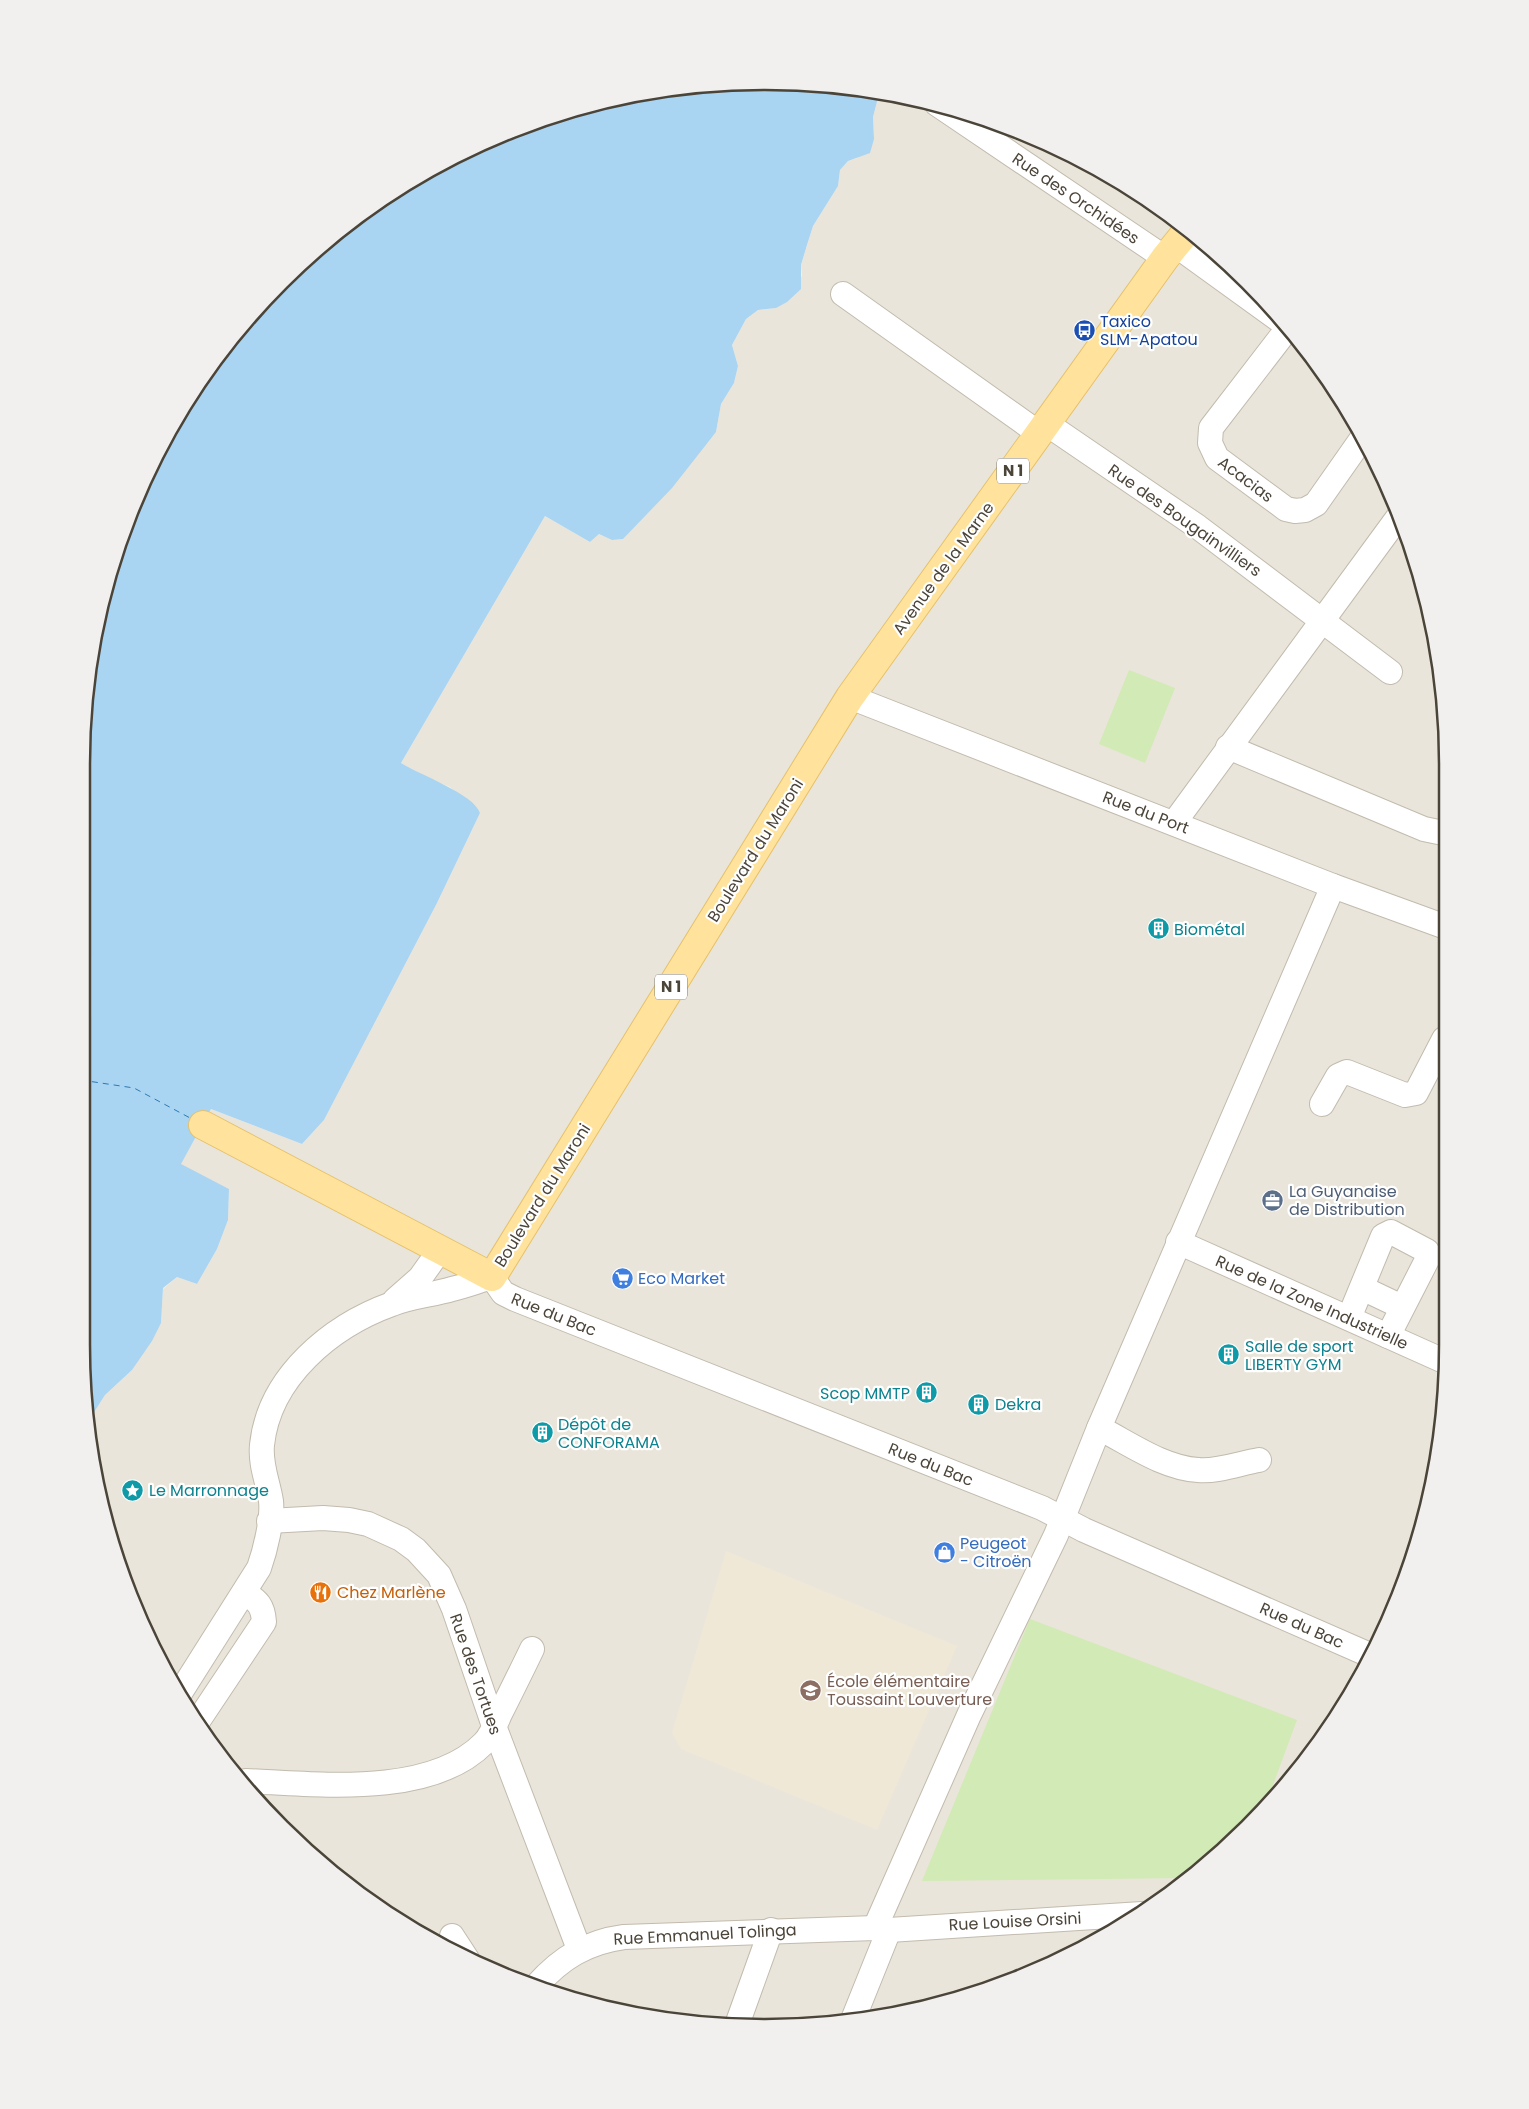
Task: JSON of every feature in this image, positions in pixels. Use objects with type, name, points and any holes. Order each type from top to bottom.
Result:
[{"type":"main road","name":"Avenue de la Marne","points":[[850,697],[1176,245]]},
{"type":"main road","name":"Boulevard du Maroni","points":[[492,1277],[850,697]]},
{"type":"main road","points":[[203,1125],[492,1277]]},
{"type":"street","name":"Rue des Orchidées","points":[[967,122],[1176,245],[1254,302]]},
{"type":"street","name":"Rue des Bougainvilliers","points":[[843,294],[1044,429],[1198,527],[1390,672]]},
{"type":"street","name":"Acacias","points":[[1283,334],[1211,428],[1209,437],[1214,454],[1286,509],[1301,510],[1316,504],[1358,444]]},
{"type":"street","points":[[1174,823],[1394,523]]},
{"type":"street","name":"Rue du Port","points":[[850,697],[1333,886],[1439,925]]},
{"type":"street","points":[[1228,748],[1424,829],[1439,832]]},
{"type":"street","points":[[856,2012],[882,1952],[882,1929],[968,1715],[1056,1535],[1178,1242],[1333,886]]},
{"type":"street","points":[[1322,1104],[1338,1076],[1347,1072],[1405,1095],[1416,1092],[1439,1048]]},
{"type":"street","points":[[1349,1318],[1383,1236],[1391,1232],[1427,1251],[1428,1255],[1388,1336]]},
{"type":"street","name":"Rue de la Zone Industrielle","points":[[1178,1242],[1439,1359]]},
{"type":"street","points":[[390,1304],[420,1278],[440,1250]]},
{"type":"street","name":"Boulevard du Maroni","points":[[184,1688],[245,1593],[259,1568],[266,1547],[271,1504],[264,1477],[261,1448],[269,1416],[283,1386],[308,1356],[324,1343],[390,1304],[452,1290],[492,1277]]},
{"type":"street","name":"Rue du Bac","points":[[492,1277],[503,1293],[537,1308],[1062,1518],[1084,1530],[1364,1653]]},
{"type":"street","points":[[1362,1288],[1402,1307]]},
{"type":"street","points":[[1099,1428],[1163,1461],[1184,1468],[1200,1471],[1259,1460]]},
{"type":"street","name":"Rue des Tortues","points":[[269,1520],[323,1518],[349,1520],[384,1530],[416,1550],[439,1575],[447,1592],[494,1726],[579,1949]]},
{"type":"street","points":[[202,1715],[264,1622],[263,1610],[258,1601],[245,1593]]},
{"type":"street","points":[[251,1781],[363,1784],[407,1779],[435,1772],[466,1757],[485,1742],[532,1649]]},
{"type":"street","name":"Rue Louise Orsini","points":[[882,1929],[1123,1915]]},
{"type":"street","name":"Rue Emmanuel Tolinga","points":[[541,1981],[558,1963],[579,1949],[607,1939],[641,1935],[771,1930],[882,1929]]},
{"type":"street","points":[[739,2018],[771,1930]]},
{"type":"street","points":[[452,1936],[458,1945]]},
{"type":"shaded area","points":[[877,100],[939,113],[1023,141],[1102,180],[1175,229],[1209,257],[1241,288],[1272,320],[1300,354],[1349,427],[1388,506],[1416,590],[1426,633],[1438,720],[1438,1389],[1426,1476],[1416,1519],[1388,1603],[1369,1643],[1349,1682],[1300,1755],[1272,1789],[1209,1852],[1175,1880],[1102,1929],[1023,1968],[981,1983],[939,1996],[853,2013],[809,2018],[720,2018],[633,2006],[590,1996],[506,1968],[427,1929],[354,1880],[320,1852],[257,1789],[229,1755],[180,1682],[141,1603],[126,1561],[113,1519],[103,1476],[94,1413],[105,1395],[132,1370],[161,1323],[163,1289],[177,1277],[197,1284],[217,1249],[228,1220],[229,1189],[180,1165],[211,1109],[302,1144],[324,1120],[437,903],[480,813],[450,787],[430,779],[401,763],[545,516],[590,542],[599,534],[612,540],[623,539],[716,432],[721,404],[734,383],[738,366],[732,345],[746,319],[758,310],[776,308],[802,276],[801,265],[813,226],[838,186],[840,170],[848,161],[857,158],[874,139],[873,117]]},
{"type":"shaded area","name":"École élémentaire Toussaint Louverture","points":[[726,1551],[957,1646],[877,1830],[681,1749],[672,1733]]},
{"type":"green space","points":[[1129,670],[1175,688],[1145,763],[1099,744]]},
{"type":"green space","points":[[1030,1619],[1297,1720],[1271,1790],[1209,1852],[1177,1878],[922,1881]]},
{"type":"water","points":[[720,91],[809,91],[877,100],[873,117],[874,139],[870,153],[848,161],[840,170],[838,186],[813,226],[801,265],[801,289],[787,302],[776,308],[758,310],[746,319],[732,345],[738,366],[734,383],[721,404],[716,432],[672,488],[623,539],[612,540],[599,534],[590,542],[545,516],[401,763],[457,792],[476,806],[480,813],[437,903],[324,1120],[302,1144],[211,1109],[181,1164],[229,1189],[228,1220],[217,1249],[197,1284],[177,1277],[163,1288],[161,1323],[152,1341],[132,1370],[105,1395],[94,1413],[90,1344],[91,720],[103,633],[113,590],[141,506],[180,427],[229,354],[257,320],[320,257],[354,229],[427,180],[506,141],[590,113],[633,103]]},
{"type":"ferry route","points":[[90,1081],[134,1088],[192,1119]]},
{"type":"place","name":"Taxico SLM-Apatou","points":[[1084,330]]},
{"type":"place","name":"Biométal","points":[[1158,929]]},
{"type":"place","name":"La Guyanaise de Distribution","points":[[1273,1200]]},
{"type":"place","name":"Eco Market","points":[[622,1278]]},
{"type":"place","name":"Salle de sport LIBERTY GYM","points":[[1229,1355]]},
{"type":"place","name":"Scop MMTP","points":[[926,1393]]},
{"type":"place","name":"Dekra","points":[[979,1404]]},
{"type":"place","name":"Dépôt de CONFORAMA","points":[[542,1433]]},
{"type":"place","name":"Le Marronnage","points":[[133,1490]]},
{"type":"place","name":"Peugeot - Citroën","points":[[944,1552]]},
{"type":"place","name":"Chez Marlène","points":[[321,1592]]},
{"type":"place","name":"École élémentaire Toussaint Louverture","points":[[811,1690]]}]
